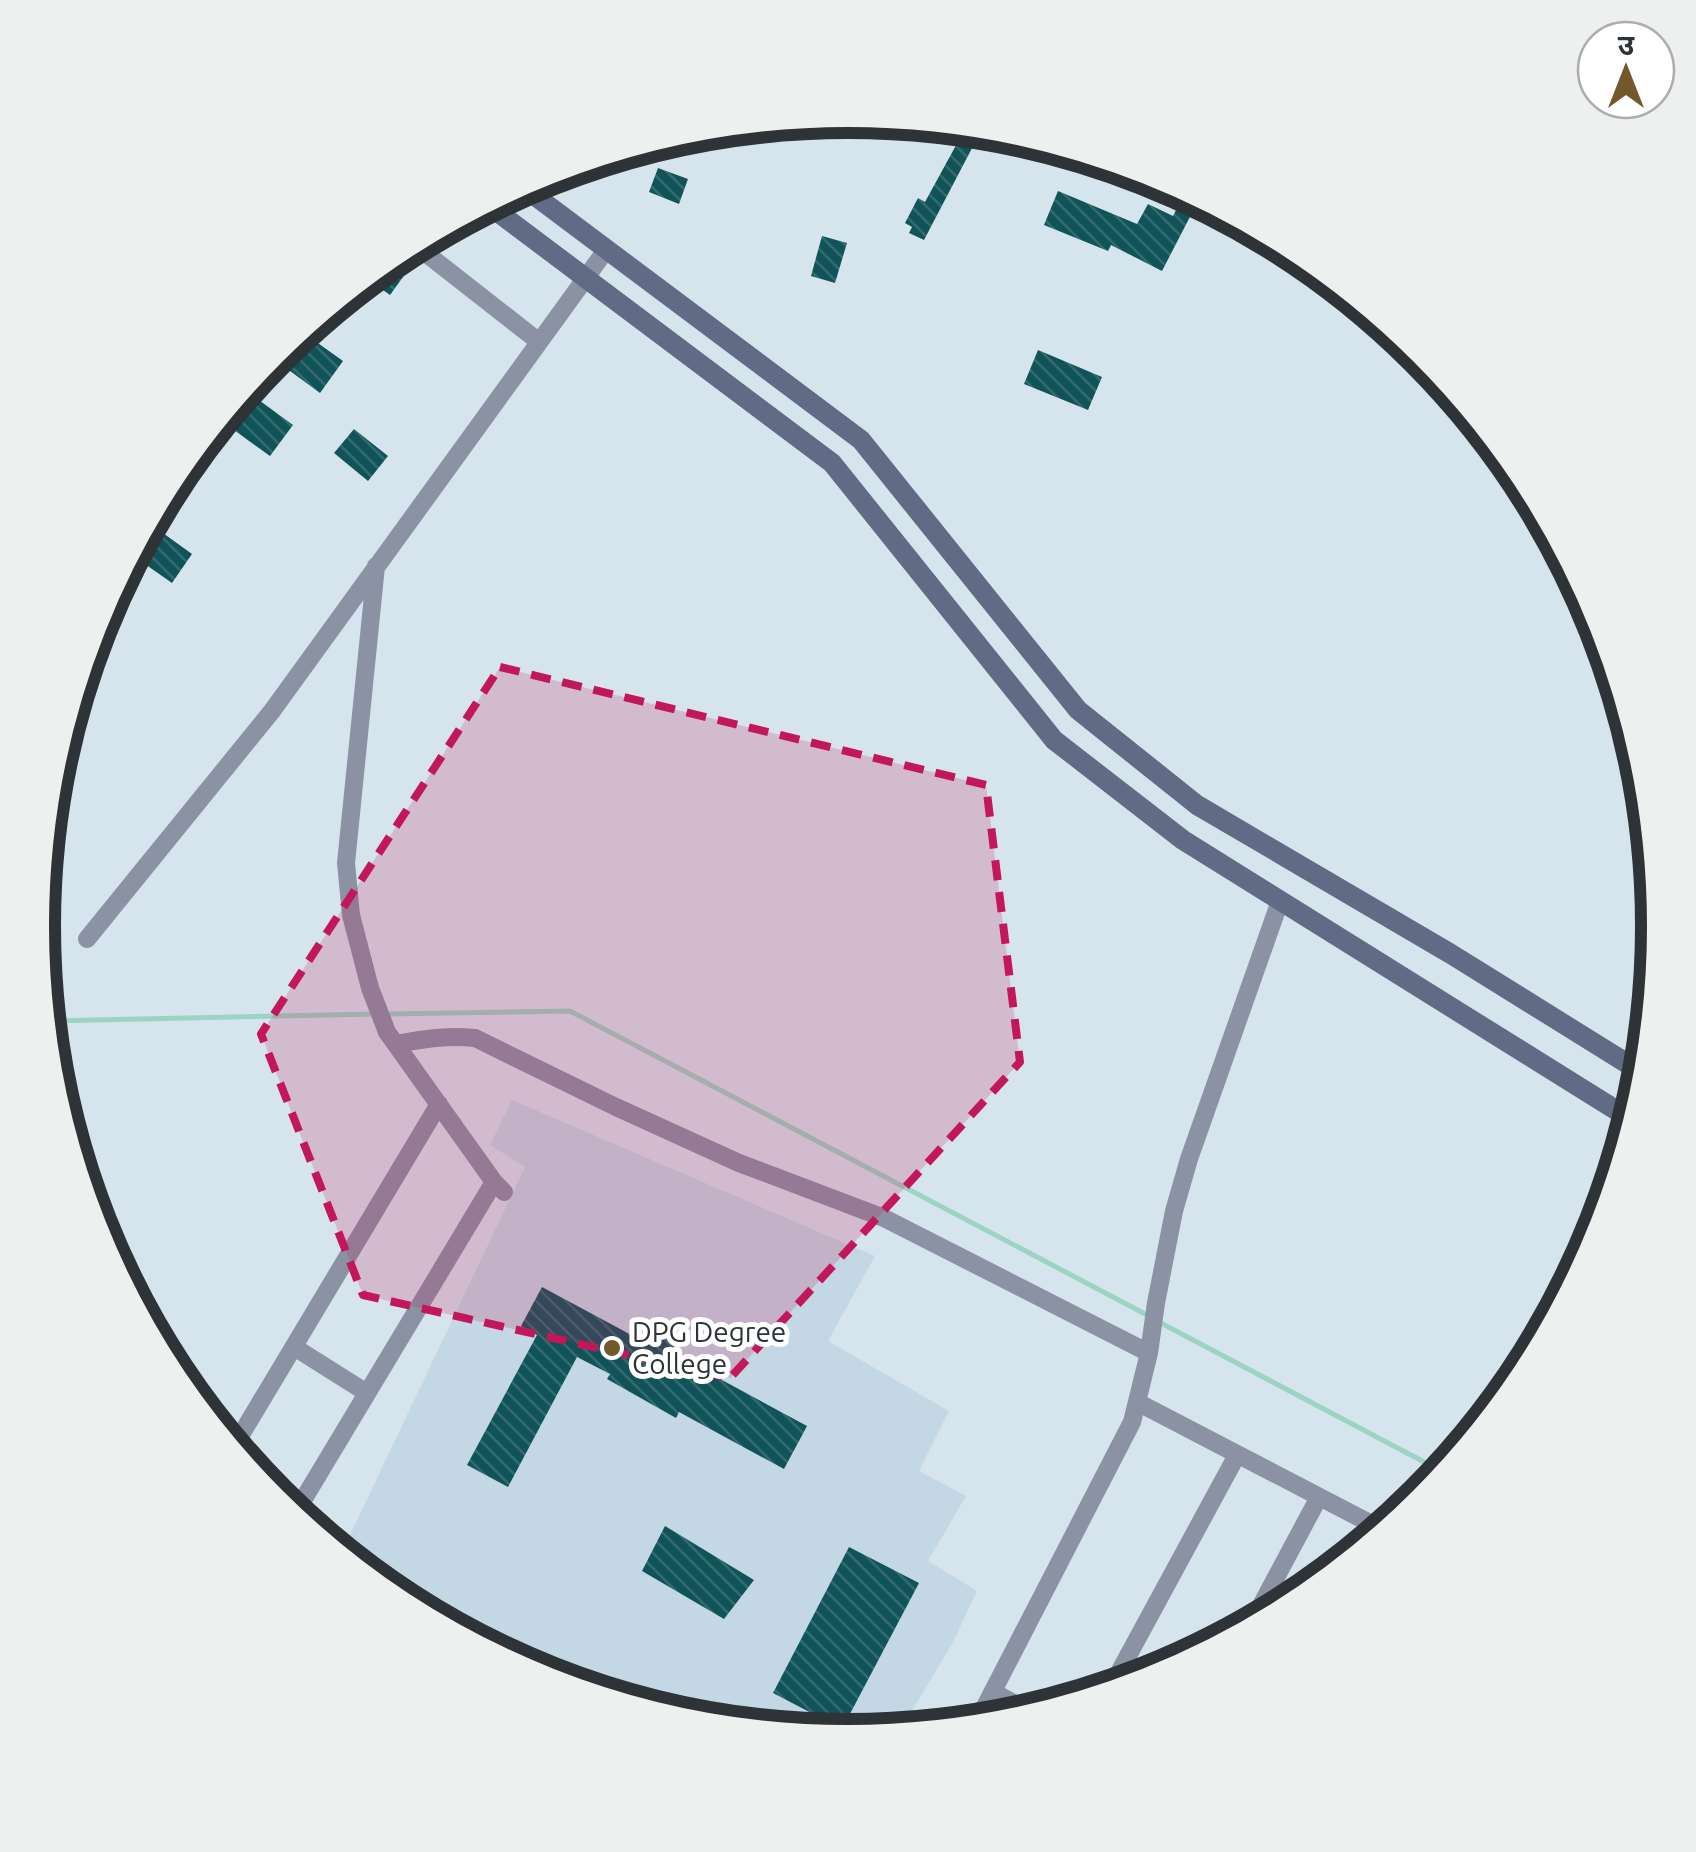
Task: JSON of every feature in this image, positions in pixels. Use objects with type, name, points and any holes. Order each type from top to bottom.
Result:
[{"type":"main road","points":[[536,197],[861,440],[1078,710],[1197,805],[1629,1064]]},
{"type":"main road","points":[[500,214],[832,464],[1054,740],[1183,840],[1619,1112]]},
{"type":"main road","points":[[979,648],[1007,622]]},
{"type":"street","points":[[87,940],[272,711],[606,250]]},
{"type":"street","points":[[427,254],[538,341]]},
{"type":"street","points":[[302,1501],[499,1187],[392,1038],[370,988],[350,914],[346,862],[376,565]]},
{"type":"street","points":[[985,1707],[1132,1422],[1188,1159],[1280,901]]},
{"type":"street","points":[[392,1038],[475,1038],[738,1163],[884,1218],[1149,1352]]},
{"type":"street","points":[[241,1435],[439,1104]]},
{"type":"street","points":[[294,1347],[368,1392]]},
{"type":"street","points":[[1136,1402],[1370,1523]]},
{"type":"street","points":[[1120,1671],[1237,1455]]},
{"type":"street","points":[[1264,1601],[1320,1497]]},
{"type":"street","points":[[992,1692],[1011,1702]]},
{"type":"highlighted area","points":[[500,667],[986,785],[1020,1062],[730,1378],[363,1295],[261,1034]]},
{"type":"shaded area","name":"DPG Degree College","points":[[512,1100],[875,1256],[828,1341],[949,1411],[919,1471],[966,1496],[928,1561],[977,1591],[952,1644],[909,1716],[848,1719],[744,1712],[693,1704],[593,1677],[545,1659],[451,1613],[347,1540],[525,1167],[490,1145]]},
{"type":"building","points":[[958,141],[974,144],[924,240],[909,233],[912,227],[905,223],[918,198],[925,202]]},
{"type":"building","points":[[658,168],[688,179],[679,204],[649,192]]},
{"type":"building","points":[[1058,191],[1137,224],[1148,204],[1173,216],[1178,205],[1192,212],[1162,271],[1111,245],[1108,251],[1044,225]]},
{"type":"building","points":[[822,236],[847,243],[835,283],[811,276]]},
{"type":"building","points":[[410,265],[411,266],[390,295],[379,287]]},
{"type":"building","points":[[314,340],[343,361],[320,393],[285,367]]},
{"type":"building","points":[[1038,350],[1102,377],[1088,410],[1024,384]]},
{"type":"building","points":[[256,398],[293,425],[270,456],[231,428]]},
{"type":"building","points":[[354,429],[388,456],[368,481],[334,453]]},
{"type":"building","points":[[160,531],[192,554],[172,583],[143,563]]},
{"type":"building","points":[[542,1287],[650,1345],[654,1336],[667,1335],[674,1345],[672,1353],[807,1426],[784,1469],[679,1412],[676,1418],[577,1357],[508,1487],[467,1465],[537,1335],[521,1326]]},
{"type":"building","points":[[665,1526],[754,1580],[724,1619],[642,1571]]},
{"type":"building","points":[[849,1547],[919,1583],[847,1719],[821,1718],[773,1693]]},
{"type":"waterway","points":[[386,1014],[570,1011],[1149,1316]]},
{"type":"waterway","points":[[61,1021],[375,1014]]},
{"type":"waterway","points":[[1159,1322],[1429,1465]]},
{"type":"place","name":"DPG Degree College","points":[[612,1348]]}]
